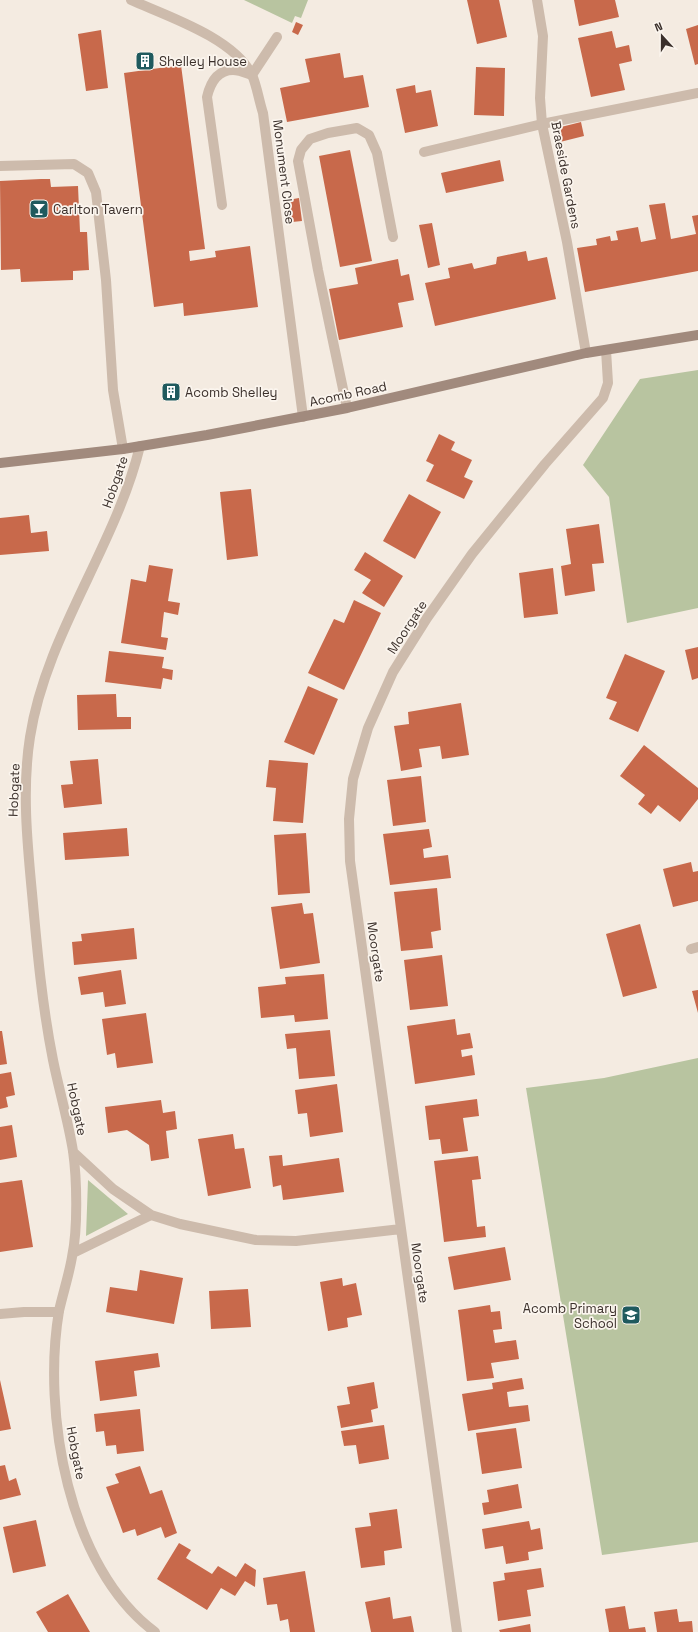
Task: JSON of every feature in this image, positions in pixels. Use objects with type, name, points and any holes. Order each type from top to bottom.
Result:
[{"type":"main road","name":"Acomb Road","points":[[0,463],[123,450],[303,417],[586,353],[698,335]]},
{"type":"street","name":"Monument Close","points":[[131,0],[216,38],[236,54],[252,75],[263,114],[303,417]]},
{"type":"street","name":"Braeside Gardens","points":[[537,0],[543,36],[540,98],[542,124],[567,242],[586,353]]},
{"type":"street","points":[[222,205],[207,97],[211,83],[220,75],[233,70],[252,75],[277,37]]},
{"type":"street","points":[[424,152],[542,124],[698,93]]},
{"type":"street","points":[[347,408],[318,270],[298,161],[301,150],[310,139],[328,133],[357,128],[369,135],[377,153],[394,237]]},
{"type":"street","points":[[0,166],[74,164],[88,173],[96,192],[106,280],[113,390],[123,450]]},
{"type":"street","name":"Moorgate","points":[[457,1632],[350,861],[349,819],[353,779],[368,728],[393,672],[427,618],[472,554],[545,464],[603,398],[608,383],[606,350]]},
{"type":"street","name":"Hobgate","points":[[140,446],[123,504],[52,655],[39,694],[30,737],[26,780],[26,828],[33,914],[41,982],[52,1058],[73,1152],[76,1204],[73,1254],[59,1312],[55,1365],[55,1407],[59,1442],[66,1476],[73,1499],[86,1539],[100,1570],[113,1590],[134,1614],[155,1632]]},
{"type":"street","name":"Hobgate","points":[[73,1152],[113,1189],[151,1215],[180,1224],[256,1240],[296,1241],[401,1229]]},
{"type":"street","points":[[73,1254],[151,1215]]},
{"type":"street","points":[[0,1314],[59,1312]]},
{"type":"green space","points":[[244,0],[308,0],[301,18],[295,16],[292,23]]},
{"type":"green space","points":[[698,370],[698,608],[627,623],[609,497],[583,465],[640,379]]},
{"type":"green space","name":"Acomb Primary School","points":[[698,1058],[698,1542],[602,1555],[526,1088],[604,1078]]},
{"type":"green space","points":[[88,1180],[128,1214],[86,1236]]},
{"type":"building","points":[[467,0],[499,0],[507,37],[477,44]]},
{"type":"building","points":[[574,0],[615,0],[619,17],[579,26]]},
{"type":"building","points":[[296,22],[303,25],[298,35],[292,32]]},
{"type":"building","points":[[698,25],[698,64],[695,65],[686,29]]},
{"type":"building","points":[[101,30],[108,88],[86,91],[78,34]]},
{"type":"building","points":[[612,31],[616,48],[629,45],[632,61],[619,64],[625,90],[591,97],[578,38]]},
{"type":"building","points":[[340,53],[344,78],[363,75],[369,107],[287,122],[280,88],[310,82],[305,59]]},
{"type":"building","name":"Shelley House","points":[[151,55],[152,64],[139,66],[138,57]]},
{"type":"building","points":[[181,65],[205,249],[189,251],[190,261],[216,257],[215,251],[250,246],[258,307],[184,316],[183,303],[154,307],[124,73]]},
{"type":"building","points":[[476,67],[505,68],[504,116],[474,115]]},
{"type":"building","points":[[415,85],[416,93],[431,90],[438,126],[405,133],[396,89]]},
{"type":"building","points":[[581,122],[584,136],[560,142],[557,128]]},
{"type":"building","points":[[350,150],[372,261],[340,267],[319,156]]},
{"type":"building","points":[[500,160],[504,181],[446,193],[441,173]]},
{"type":"building","name":"Carlton Tavern","points":[[50,179],[51,187],[78,186],[80,232],[87,232],[89,270],[73,271],[73,280],[21,282],[20,269],[1,270],[0,181]]},
{"type":"building","points":[[299,198],[302,221],[292,222],[288,200]]},
{"type":"building","points":[[665,203],[671,239],[696,234],[692,216],[698,215],[698,271],[585,292],[577,248],[597,245],[596,239],[610,236],[611,241],[618,240],[616,231],[638,227],[641,242],[656,239],[649,205]]},
{"type":"building","points":[[432,223],[440,265],[428,268],[419,225]]},
{"type":"building","points":[[526,251],[528,261],[547,257],[556,299],[435,326],[425,283],[450,278],[448,268],[472,263],[474,269],[496,264],[497,257]]},
{"type":"building","points":[[398,259],[401,276],[409,274],[414,300],[398,303],[403,327],[339,340],[329,289],[358,284],[355,268]]},
{"type":"building","name":"Acomb Shelley","points":[[175,385],[177,397],[166,399],[165,387]]},
{"type":"building","points":[[439,434],[455,442],[451,450],[472,460],[464,477],[473,481],[464,499],[426,481],[434,465],[426,461]]},
{"type":"building","points":[[251,489],[258,556],[227,560],[220,492]]},
{"type":"building","points":[[409,494],[441,512],[415,559],[383,541]]},
{"type":"building","points":[[29,515],[31,533],[47,531],[49,551],[0,555],[0,518]]},
{"type":"building","points":[[599,524],[604,563],[592,564],[595,591],[565,596],[561,566],[571,564],[566,529]]},
{"type":"building","points":[[365,552],[403,576],[384,607],[362,593],[371,580],[354,570]]},
{"type":"building","points":[[149,565],[173,569],[168,601],[180,603],[178,615],[164,612],[161,637],[168,638],[166,650],[121,643],[131,579],[146,582]]},
{"type":"building","points":[[553,568],[558,614],[524,618],[519,573]]},
{"type":"building","points":[[354,600],[381,613],[344,690],[308,673],[334,619],[344,623]]},
{"type":"building","points":[[698,647],[698,678],[692,680],[685,650]]},
{"type":"building","points":[[109,651],[164,657],[162,668],[173,670],[172,680],[163,678],[161,689],[105,682]]},
{"type":"building","points":[[625,654],[665,671],[638,732],[609,719],[617,702],[606,698]]},
{"type":"building","points":[[308,686],[338,699],[314,755],[284,742]]},
{"type":"building","points":[[116,694],[117,717],[131,717],[131,729],[78,730],[77,695]]},
{"type":"building","points":[[461,703],[469,755],[442,759],[440,746],[419,749],[422,767],[401,771],[394,726],[409,724],[408,712]]},
{"type":"building","points":[[644,745],[698,788],[698,799],[680,822],[658,805],[651,814],[638,804],[645,795],[620,776]]},
{"type":"building","points":[[98,759],[102,804],[64,808],[61,785],[73,784],[70,761]]},
{"type":"building","points":[[269,760],[308,763],[303,823],[273,821],[276,788],[266,787]]},
{"type":"building","points":[[421,776],[426,822],[393,826],[387,780]]},
{"type":"building","points":[[127,828],[129,856],[65,860],[63,833]]},
{"type":"building","points":[[429,829],[432,847],[423,849],[424,858],[448,855],[451,878],[390,885],[383,834]]},
{"type":"building","points":[[306,833],[310,893],[278,895],[274,835]]},
{"type":"building","points":[[691,862],[693,872],[698,871],[698,901],[673,907],[663,869]]},
{"type":"building","points":[[437,888],[441,930],[431,932],[433,948],[401,951],[394,892]]},
{"type":"building","points":[[302,903],[304,914],[313,913],[320,963],[280,969],[271,907]]},
{"type":"building","points":[[640,924],[657,988],[623,997],[606,934]]},
{"type":"building","points":[[134,928],[137,959],[74,965],[72,942],[82,941],[81,934]]},
{"type":"building","points":[[442,955],[448,1006],[410,1010],[404,960]]},
{"type":"building","points":[[121,970],[126,1004],[105,1007],[103,992],[81,995],[78,977]]},
{"type":"building","points":[[324,974],[328,1019],[295,1022],[294,1015],[261,1018],[258,987],[286,984],[285,977]]},
{"type":"building","points":[[698,990],[698,1013],[692,991]]},
{"type":"building","points":[[146,1013],[153,1063],[117,1068],[115,1053],[107,1055],[102,1019]]},
{"type":"building","points":[[455,1019],[457,1035],[470,1033],[473,1048],[461,1050],[462,1057],[472,1055],[475,1075],[415,1084],[407,1026]]},
{"type":"building","points":[[330,1030],[335,1076],[299,1079],[296,1048],[287,1049],[285,1034]]},
{"type":"building","points":[[0,1031],[2,1031],[7,1064],[0,1065]]},
{"type":"building","points":[[11,1072],[15,1095],[6,1097],[8,1107],[0,1109],[0,1074]]},
{"type":"building","points":[[337,1084],[343,1132],[310,1137],[307,1113],[298,1114],[295,1090]]},
{"type":"building","points":[[477,1099],[479,1116],[463,1118],[468,1151],[442,1154],[440,1139],[429,1140],[425,1106]]},
{"type":"building","points":[[161,1100],[163,1113],[175,1111],[177,1129],[166,1131],[169,1158],[151,1161],[149,1145],[127,1130],[108,1133],[105,1107]]},
{"type":"building","points":[[12,1125],[17,1157],[0,1160],[0,1127]]},
{"type":"building","points":[[233,1134],[235,1149],[244,1148],[251,1188],[208,1196],[198,1139]]},
{"type":"building","points":[[282,1155],[283,1166],[339,1158],[344,1192],[283,1200],[281,1185],[273,1187],[269,1156]]},
{"type":"building","points":[[478,1156],[481,1179],[472,1180],[477,1227],[485,1226],[486,1237],[444,1242],[434,1161]]},
{"type":"building","points":[[22,1180],[33,1247],[0,1252],[0,1183]]},
{"type":"building","points":[[505,1247],[511,1280],[454,1290],[448,1257]]},
{"type":"building","points":[[140,1270],[183,1278],[174,1324],[106,1312],[110,1287],[137,1291]]},
{"type":"building","points":[[342,1278],[343,1286],[356,1283],[362,1315],[347,1318],[348,1327],[328,1331],[320,1282]]},
{"type":"building","points":[[248,1289],[251,1327],[211,1329],[209,1291]]},
{"type":"building","points":[[490,1305],[491,1312],[500,1311],[502,1329],[493,1330],[495,1343],[516,1340],[519,1359],[491,1363],[494,1378],[467,1381],[458,1310]]},
{"type":"building","points":[[158,1353],[160,1367],[134,1371],[137,1396],[100,1401],[95,1361]]},
{"type":"building","points":[[522,1378],[524,1389],[507,1392],[509,1407],[528,1405],[530,1421],[468,1431],[462,1394],[493,1389],[492,1383]]},
{"type":"building","points":[[0,1380],[11,1429],[0,1431]]},
{"type":"building","points":[[374,1382],[378,1408],[371,1410],[373,1422],[341,1428],[337,1406],[350,1404],[347,1387]]},
{"type":"building","points":[[140,1409],[144,1451],[117,1454],[116,1445],[106,1446],[104,1431],[96,1432],[94,1414]]},
{"type":"building","points":[[384,1425],[389,1459],[359,1464],[356,1445],[344,1446],[341,1431]]},
{"type":"building","points":[[516,1428],[522,1468],[482,1474],[476,1433]]},
{"type":"building","points":[[5,1465],[9,1481],[16,1478],[21,1495],[0,1500],[0,1466]]},
{"type":"building","points":[[140,1466],[150,1494],[162,1490],[177,1533],[165,1538],[161,1527],[137,1536],[135,1529],[123,1533],[106,1487],[119,1483],[115,1474]]},
{"type":"building","points":[[518,1484],[522,1508],[484,1515],[482,1503],[489,1502],[487,1490]]},
{"type":"building","points":[[397,1509],[402,1548],[384,1551],[385,1565],[361,1568],[355,1528],[371,1526],[369,1513]]},
{"type":"building","points":[[36,1520],[46,1566],[13,1573],[3,1527]]},
{"type":"building","points":[[529,1521],[531,1530],[540,1528],[543,1549],[528,1552],[529,1560],[506,1564],[503,1546],[485,1549],[482,1529]]},
{"type":"building","points":[[179,1543],[191,1550],[186,1558],[212,1574],[218,1566],[236,1577],[245,1563],[256,1570],[255,1587],[245,1581],[235,1596],[221,1588],[207,1610],[157,1579]]},
{"type":"building","points":[[541,1568],[544,1587],[527,1590],[531,1616],[498,1621],[493,1582],[505,1580],[504,1573]]},
{"type":"building","points":[[305,1571],[315,1632],[290,1632],[288,1619],[280,1621],[277,1604],[267,1605],[263,1578]]},
{"type":"building","points":[[68,1594],[90,1632],[48,1632],[36,1612]]},
{"type":"building","points":[[390,1597],[393,1619],[411,1616],[414,1632],[371,1632],[365,1602]]},
{"type":"building","points":[[625,1606],[629,1629],[645,1627],[646,1632],[609,1632],[605,1609]]},
{"type":"building","points":[[677,1609],[679,1622],[692,1621],[693,1632],[657,1632],[654,1612]]},
{"type":"building","points":[[530,1624],[531,1632],[500,1632],[499,1630]]},
{"type":"place","name":"Shelley House","points":[[145,61]]},
{"type":"place","name":"Carlton Tavern","points":[[39,209]]},
{"type":"place","name":"Acomb Shelley","points":[[171,392]]},
{"type":"place","name":"Acomb Primary School","points":[[631,1315]]}]
